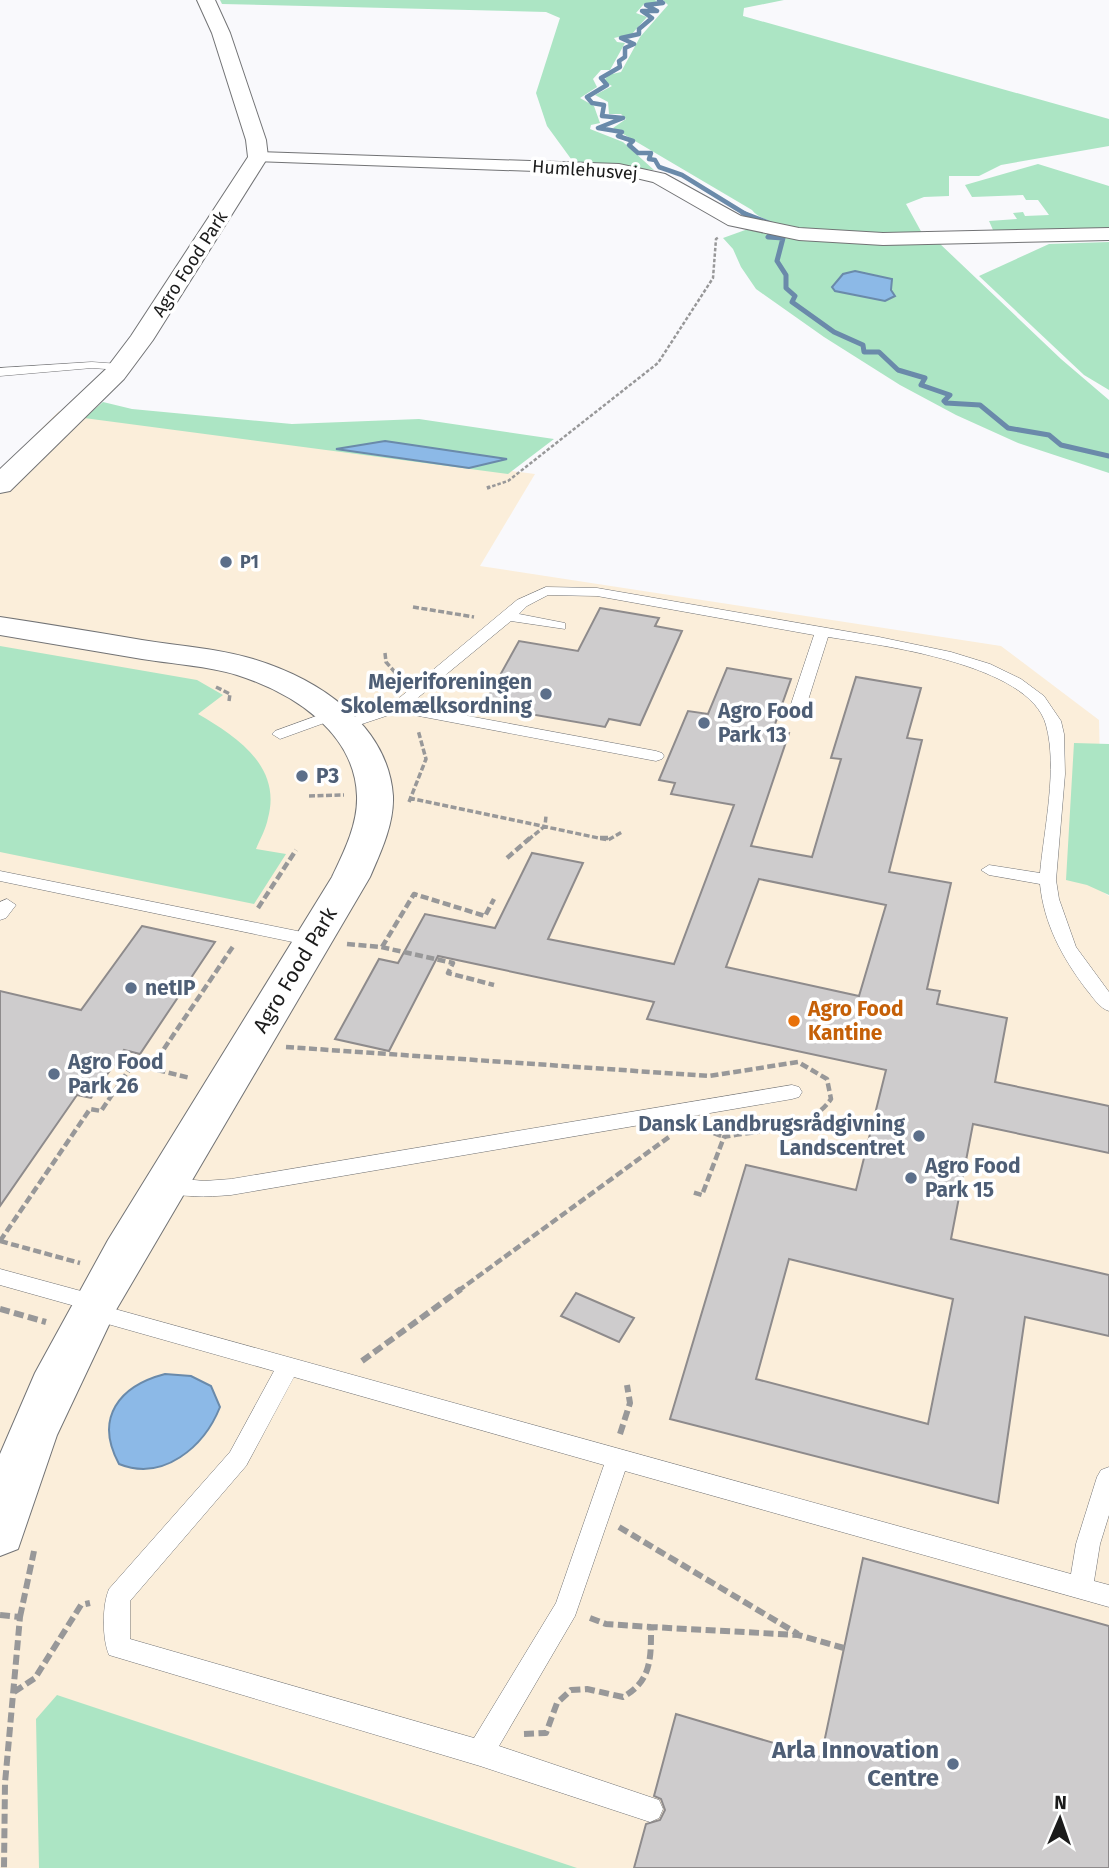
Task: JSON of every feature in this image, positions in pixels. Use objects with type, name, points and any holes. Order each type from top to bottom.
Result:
[{"type":"street","points":[[206,0],[225,44],[256,140],[258,157]]},
{"type":"street","name":"Humlehusvej","points":[[258,157],[619,169],[659,178],[721,214],[749,225],[799,234],[883,239],[1109,234]]},
{"type":"street","name":"Agro Food Park","points":[[0,485],[68,422],[120,367],[250,174],[258,157]]},
{"type":"street","name":"Agro Food Park","points":[[0,626],[242,666],[273,676],[300,690],[339,720],[398,799],[365,848],[94,1304],[38,1420],[12,1487],[0,1532]]},
{"type":"lane","points":[[0,372],[92,365],[120,367]]},
{"type":"lane","points":[[397,708],[522,603],[547,591],[597,592],[890,642],[971,661],[1029,690],[1053,719],[1057,743],[1048,880],[1049,905],[1071,958],[1109,1005]]},
{"type":"lane","points":[[505,619],[560,626]]},
{"type":"lane","points":[[796,713],[822,632]]},
{"type":"lane","points":[[280,734],[397,708],[656,756]]},
{"type":"lane","points":[[989,870],[1048,880]]},
{"type":"lane","points":[[0,876],[312,940]]},
{"type":"lane","points":[[165,1185],[204,1189],[243,1185],[792,1091]]},
{"type":"lane","points":[[0,1277],[94,1304],[288,1367],[617,1461],[1109,1596]]},
{"type":"lane","points":[[288,1367],[238,1459],[118,1597],[118,1647],[480,1753],[650,1809]]},
{"type":"lane","points":[[480,1753],[566,1608],[617,1461]]},
{"type":"lane","points":[[1081,1588],[1088,1544],[1109,1477]]},
{"type":"path","points":[[487,488],[508,481],[658,363],[713,278],[716,239],[749,225]]},
{"type":"path","points":[[413,607],[505,619]]},
{"type":"path","points":[[385,653],[386,662],[414,694]]},
{"type":"path","points":[[416,711],[426,759],[398,799],[465,809],[608,839],[622,832]]},
{"type":"path","points":[[465,809],[469,803]]},
{"type":"path","points":[[507,858],[545,826],[546,816]]},
{"type":"path","points":[[494,899],[485,916],[414,894],[381,947],[453,963],[448,973],[494,985]]},
{"type":"path","points":[[150,1068],[188,1012]]},
{"type":"path","points":[[251,1042],[289,1047],[709,1076],[798,1062],[813,1068],[827,1079],[831,1099],[820,1113],[803,1122],[724,1138],[702,1195],[692,1192]]},
{"type":"path","points":[[94,1304],[0,1241],[90,1109],[101,1111],[133,1064],[188,1077]]},
{"type":"path","points":[[336,1380],[678,1130]]},
{"type":"path","points":[[0,1309],[94,1304]]},
{"type":"path","points":[[617,1461],[620,1434],[630,1403],[627,1385]]},
{"type":"path","points":[[636,1537],[799,1634],[844,1648]]},
{"type":"path","points":[[13,1693],[35,1678],[81,1605],[118,1597]]},
{"type":"path","points":[[0,1615],[20,1617],[5,1783],[4,1868]]},
{"type":"path","points":[[606,1624],[799,1634]]},
{"type":"path","points":[[499,1722],[536,1736],[546,1733],[552,1727],[555,1706],[568,1691],[587,1687],[613,1697],[632,1693],[640,1688],[649,1673],[651,1627]]},
{"type":"shaded area","points":[[59,411],[535,474],[480,566],[1001,646],[1099,720],[1103,892],[1109,896],[1109,1868],[0,1868],[0,470]]},
{"type":"green space","points":[[220,0],[655,0],[659,3],[644,4],[636,13],[647,17],[632,34],[614,38],[617,42],[625,43],[610,70],[601,70],[593,79],[597,87],[580,98],[594,106],[600,123],[591,125],[590,129],[623,142],[654,170],[574,163],[547,126],[536,93],[560,18],[546,12],[222,4]]},
{"type":"green space","points":[[663,0],[784,0],[744,8],[743,16],[1109,119],[1109,146],[1001,165],[979,176],[949,176],[949,196],[924,197],[906,204],[923,235],[866,235],[784,228],[759,216],[613,128],[626,119],[621,114],[609,114],[608,102],[595,95],[612,86],[604,81],[608,75],[621,72],[640,37],[668,5]]},
{"type":"green space","points":[[1038,164],[1109,186],[1109,231],[1000,234],[993,230],[989,221],[1017,219],[1013,213],[1023,212],[1025,216],[1049,215],[1038,200],[1026,200],[1023,195],[972,197],[965,185]]},
{"type":"green space","points":[[748,229],[938,242],[1061,359],[1109,400],[1109,473],[1018,443],[956,415],[900,385],[824,337],[756,289],[733,249],[723,238]]},
{"type":"green space","points":[[1109,242],[1109,390],[1084,375],[979,276],[1049,244]]},
{"type":"green space","points":[[103,402],[132,409],[292,424],[419,419],[554,439],[508,474],[84,418]]},
{"type":"green space","points":[[0,646],[197,680],[223,695],[198,714],[241,743],[262,768],[271,800],[267,822],[256,849],[286,854],[254,904],[0,852]]},
{"type":"green space","points":[[1074,743],[1109,744],[1109,895],[1087,885],[1066,880]]},
{"type":"green space","points":[[57,1695],[577,1868],[39,1868],[36,1719]]},
{"type":"water","points":[[855,271],[892,279],[891,290],[895,296],[885,301],[835,291],[832,287],[843,274]]},
{"type":"water","points":[[385,441],[507,459],[469,468],[336,449]]},
{"type":"water","points":[[165,1374],[191,1376],[211,1386],[220,1407],[213,1422],[193,1447],[166,1464],[135,1468],[119,1464],[109,1432],[110,1418],[115,1406],[135,1387]]},
{"type":"building","points":[[600,608],[659,618],[655,626],[682,631],[640,725],[609,719],[605,727],[483,706],[519,641],[578,651]]},
{"type":"building","name":"Agro Food Park 15","points":[[727,668],[791,679],[773,730],[789,733],[751,846],[812,857],[841,759],[831,758],[856,677],[921,688],[907,738],[922,740],[889,872],[951,883],[927,989],[940,991],[937,1004],[1007,1018],[995,1082],[1109,1106],[1109,1153],[973,1124],[951,1239],[1109,1275],[1109,1336],[1025,1317],[998,1503],[670,1419],[746,1165],[856,1190],[886,1070],[647,1019],[654,1002],[438,956],[389,1051],[335,1039],[379,959],[398,963],[425,914],[495,928],[532,853],[583,863],[548,939],[674,964],[734,805],[671,794],[675,783],[659,780],[688,711],[708,714]],"holes":[[[759,879],[886,905],[859,996],[726,967]],[[789,1259],[953,1299],[928,1424],[756,1379]]]},
{"type":"building","name":"Agro Food Park 26","points":[[142,926],[215,942],[140,1054],[124,1050],[91,1098],[77,1095],[0,1206],[0,991],[81,1010]]},
{"type":"building","points":[[576,1293],[634,1318],[619,1342],[561,1316]]},
{"type":"building","points":[[863,1558],[1109,1626],[1109,1868],[634,1868],[646,1824],[660,1820],[665,1810],[661,1799],[654,1796],[676,1714],[821,1757]]},
{"type":"waterway","points":[[659,0],[663,3],[646,5],[657,11],[642,11],[652,18],[639,29],[639,34],[621,38],[634,44],[625,48],[625,57],[619,61],[620,67],[601,78],[607,85],[587,97],[592,103],[604,105],[602,116],[623,118],[598,128],[622,132],[618,136],[633,141],[629,145],[638,153],[651,153],[649,159],[655,160],[659,167],[682,175],[745,214]]},
{"type":"waterway","points":[[745,214],[774,225]]},
{"type":"waterway","points":[[770,235],[768,237],[783,238],[777,261],[786,275],[786,288],[795,296],[792,302],[834,332],[863,345],[864,352],[879,352],[898,370],[925,378],[921,385],[950,395],[944,401],[946,403],[980,405],[1008,428],[1049,435],[1061,445],[1109,456]]},
{"type":"place","name":"P1","points":[[226,562]]},
{"type":"place","name":"Mejeriforeningen Skolemælksordning","points":[[546,694]]},
{"type":"place","name":"Agro Food Park 13","points":[[704,723]]},
{"type":"place","name":"P3","points":[[302,776]]},
{"type":"place","name":"netIP","points":[[131,988]]},
{"type":"place","name":"Agro Food Kantine","points":[[794,1021]]},
{"type":"place","name":"Agro Food Park 26","points":[[54,1074]]},
{"type":"place","name":"Dansk Landbrugsrådgivning Landscentret","points":[[919,1136]]},
{"type":"place","name":"Agro Food Park 15","points":[[911,1178]]},
{"type":"place","name":"Arla Innovation Centre","points":[[953,1764]]}]
